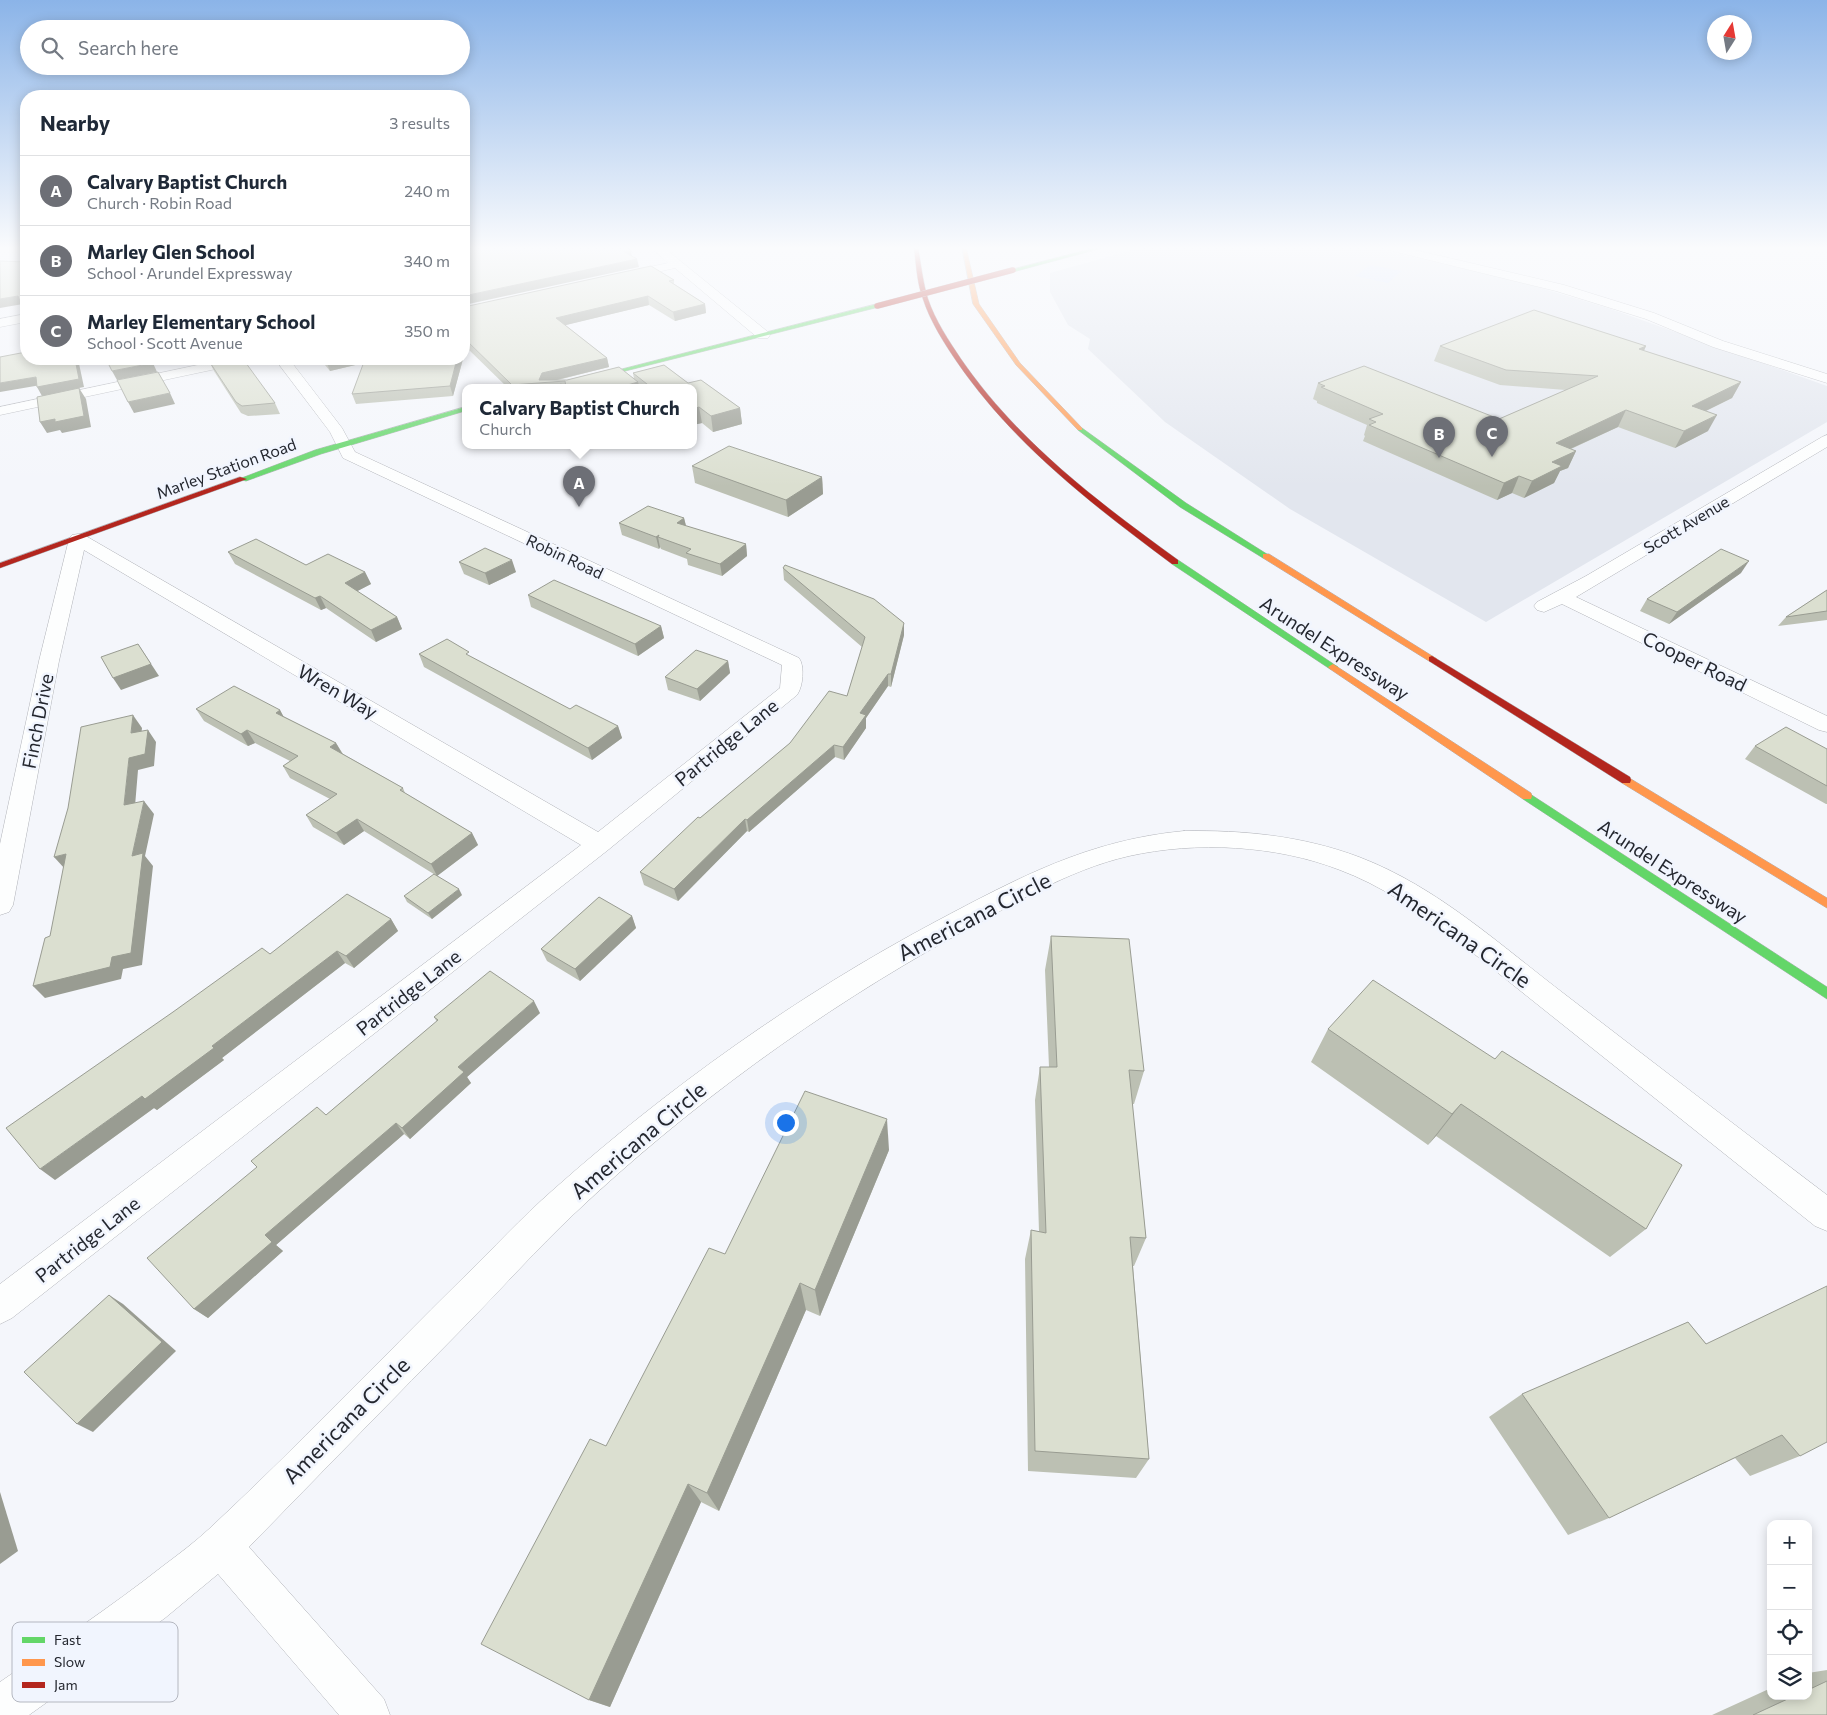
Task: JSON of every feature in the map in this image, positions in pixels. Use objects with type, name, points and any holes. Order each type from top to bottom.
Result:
[{"type":"main road","points":[[567,384],[794,327]]},
{"type":"main road","name":"Arundel Expressway","points":[[939,327],[960,365],[994,407],[1064,475],[1100,506],[1226,597],[1827,994]]},
{"type":"main road","points":[[992,327],[1018,364],[1080,429],[1183,505],[1827,904]]},
{"type":"main road","name":"Marley Station Road","points":[[0,566],[344,444],[462,410]]},
{"type":"street","points":[[753,327],[763,335]]},
{"type":"street","points":[[1677,327],[1718,344],[1827,379]]},
{"type":"street","points":[[0,411],[216,365]]},
{"type":"street","name":"Robin Road","points":[[287,365],[337,431],[349,455],[792,662]]},
{"type":"street","name":"Scott Avenue","points":[[1553,601],[1593,580],[1827,440]]},
{"type":"street","name":"Wren Way","points":[[78,539],[599,844]]},
{"type":"street","name":"Finch Drive","points":[[0,905],[49,661],[78,539]]},
{"type":"street","name":"Cooper Road","points":[[1553,601],[1827,725]]},
{"type":"street","name":"Partridge Lane","points":[[0,1306],[599,844],[790,690],[792,662]]},
{"type":"street","name":"Americana Circle","points":[[123,1622],[221,1546],[556,1210],[619,1152],[676,1106],[811,1008],[941,930],[1054,874],[1099,856],[1129,847],[1191,840],[1257,843],[1325,856],[1352,864],[1388,882],[1463,931],[1827,1215]]},
{"type":"street","points":[[221,1546],[368,1715]]},
{"type":"street","name":"Americana Circle","points":[[0,1709],[12,1701]]},
{"type":"shaded area","points":[[1071,327],[1661,327],[1827,386],[1827,422],[1486,622],[1290,509],[1165,422],[1088,349],[1090,339]]},
{"type":"building","points":[[470,327],[568,327],[607,358],[542,373],[539,380],[567,380],[619,367],[638,382],[631,384],[566,384],[565,381],[511,384],[470,344]]},
{"type":"building","points":[[1490,327],[1587,327],[1646,346],[1639,349],[1741,382],[1692,406],[1717,415],[1684,431],[1626,410],[1556,443],[1576,451],[1552,462],[1562,466],[1532,481],[1519,476],[1504,483],[1369,425],[1376,422],[1369,419],[1383,414],[1321,387],[1325,386],[1318,383],[1364,366],[1499,419],[1598,376],[1506,370],[1440,346]]},
{"type":"building","points":[[20,353],[20,365],[76,365],[79,379],[37,387],[36,377],[0,383],[0,357]]},
{"type":"building","points":[[109,365],[143,365],[112,371]]},
{"type":"building","points":[[212,365],[247,365],[275,403],[242,406],[236,402]]},
{"type":"building","points":[[363,365],[455,365],[450,386],[352,394]]},
{"type":"building","points":[[664,365],[688,383],[701,380],[740,408],[711,416],[699,407],[697,408],[697,384],[647,384],[633,373]]},
{"type":"building","points":[[158,372],[170,393],[128,402],[117,380]]},
{"type":"building","points":[[79,388],[84,416],[55,422],[55,419],[40,422],[37,397]]},
{"type":"building","points":[[729,446],[822,477],[786,500],[692,466]]},
{"type":"building","points":[[648,506],[684,518],[677,523],[746,544],[720,564],[686,553],[691,549],[658,537],[659,535],[656,537],[619,523]]},
{"type":"building","points":[[256,539],[306,565],[328,554],[365,572],[345,583],[397,617],[371,630],[320,596],[315,598],[228,552]]},
{"type":"building","points":[[485,548],[512,560],[485,573],[459,562]]},
{"type":"building","points":[[1721,549],[1749,561],[1677,612],[1647,599]]},
{"type":"building","points":[[785,565],[874,599],[904,623],[891,674],[888,674],[860,713],[866,715],[843,747],[834,745],[747,820],[745,819],[674,889],[640,872],[698,817],[700,818],[790,743],[829,691],[847,696],[865,637],[783,568]]},
{"type":"building","points":[[554,580],[661,626],[635,644],[528,595]]},
{"type":"building","points":[[1827,590],[1827,611],[1786,617]]},
{"type":"building","points":[[447,639],[469,652],[466,654],[570,709],[576,705],[618,726],[588,748],[419,654]]},
{"type":"building","points":[[138,644],[151,664],[113,678],[101,657]]},
{"type":"building","points":[[696,650],[728,661],[697,689],[665,677]]},
{"type":"building","points":[[234,686],[280,710],[276,713],[336,743],[330,747],[403,788],[400,790],[472,833],[431,864],[357,819],[336,833],[306,815],[337,794],[283,766],[298,756],[247,730],[241,734],[196,709]]},
{"type":"building","points":[[133,715],[131,733],[148,730],[145,754],[129,758],[124,805],[144,801],[132,856],[143,853],[131,953],[112,957],[110,967],[33,986],[45,938],[50,936],[66,854],[54,857],[68,808],[81,727]]},
{"type":"building","points":[[1786,727],[1827,749],[1827,786],[1755,746]]},
{"type":"building","points":[[434,874],[459,889],[428,913],[404,896]]},
{"type":"building","points":[[347,894],[391,919],[346,956],[337,951],[212,1046],[214,1048],[145,1099],[142,1096],[40,1169],[6,1128],[262,948],[270,954]]},
{"type":"building","points":[[599,897],[632,916],[575,969],[541,949]]},
{"type":"building","points":[[1051,936],[1129,939],[1144,1071],[1129,1070],[1146,1238],[1130,1237],[1149,1459],[1035,1451],[1031,1230],[1046,1233],[1040,1067],[1057,1067]]},
{"type":"building","points":[[490,971],[534,1001],[458,1067],[464,1072],[402,1128],[396,1123],[265,1235],[272,1242],[194,1309],[147,1258],[257,1167],[251,1161],[317,1107],[326,1115],[438,1020],[434,1017]]},
{"type":"building","points":[[1373,980],[1495,1059],[1502,1051],[1682,1165],[1646,1229],[1461,1104],[1452,1114],[1328,1029]]},
{"type":"building","points":[[805,1091],[887,1119],[815,1290],[800,1283],[707,1493],[688,1484],[589,1700],[481,1644],[590,1439],[606,1446],[709,1248],[725,1254]]},
{"type":"building","points":[[1827,1286],[1827,1442],[1800,1456],[1782,1435],[1609,1518],[1522,1394],[1688,1322],[1706,1344]]},
{"type":"building","points":[[109,1295],[162,1342],[77,1424],[24,1372]]},
{"type":"building","points":[[1827,1681],[1827,1715],[1753,1715],[1785,1700],[1812,1700],[1812,1688]]},
{"type":"traffic: fast","points":[[567,384],[793,327]]},
{"type":"traffic: fast","points":[[243,479],[318,452],[462,410]]},
{"type":"traffic: fast","points":[[1080,429],[1183,505],[1266,556]]},
{"type":"traffic: fast","points":[[1175,562],[1333,667]]},
{"type":"traffic: fast","points":[[1527,796],[1827,994]]},
{"type":"traffic: slow","points":[[992,327],[1018,364],[1080,429]]},
{"type":"traffic: slow","points":[[1266,556],[1432,659]]},
{"type":"traffic: slow","points":[[1333,667],[1527,796]]},
{"type":"traffic: slow","points":[[1626,780],[1827,904]]},
{"type":"traffic: jam","points":[[939,327],[949,346],[974,383],[1003,417],[1035,449],[1069,480],[1175,562]]},
{"type":"traffic: jam","points":[[0,566],[243,479]]},
{"type":"traffic: jam","points":[[1432,659],[1626,780]]},
{"type":"place","name":"Marley Elementary School","points":[[1492,457]]},
{"type":"place","name":"Marley Glen School","points":[[1439,458]]},
{"type":"place","name":"Calvary Baptist Church","points":[[579,507]]}]
